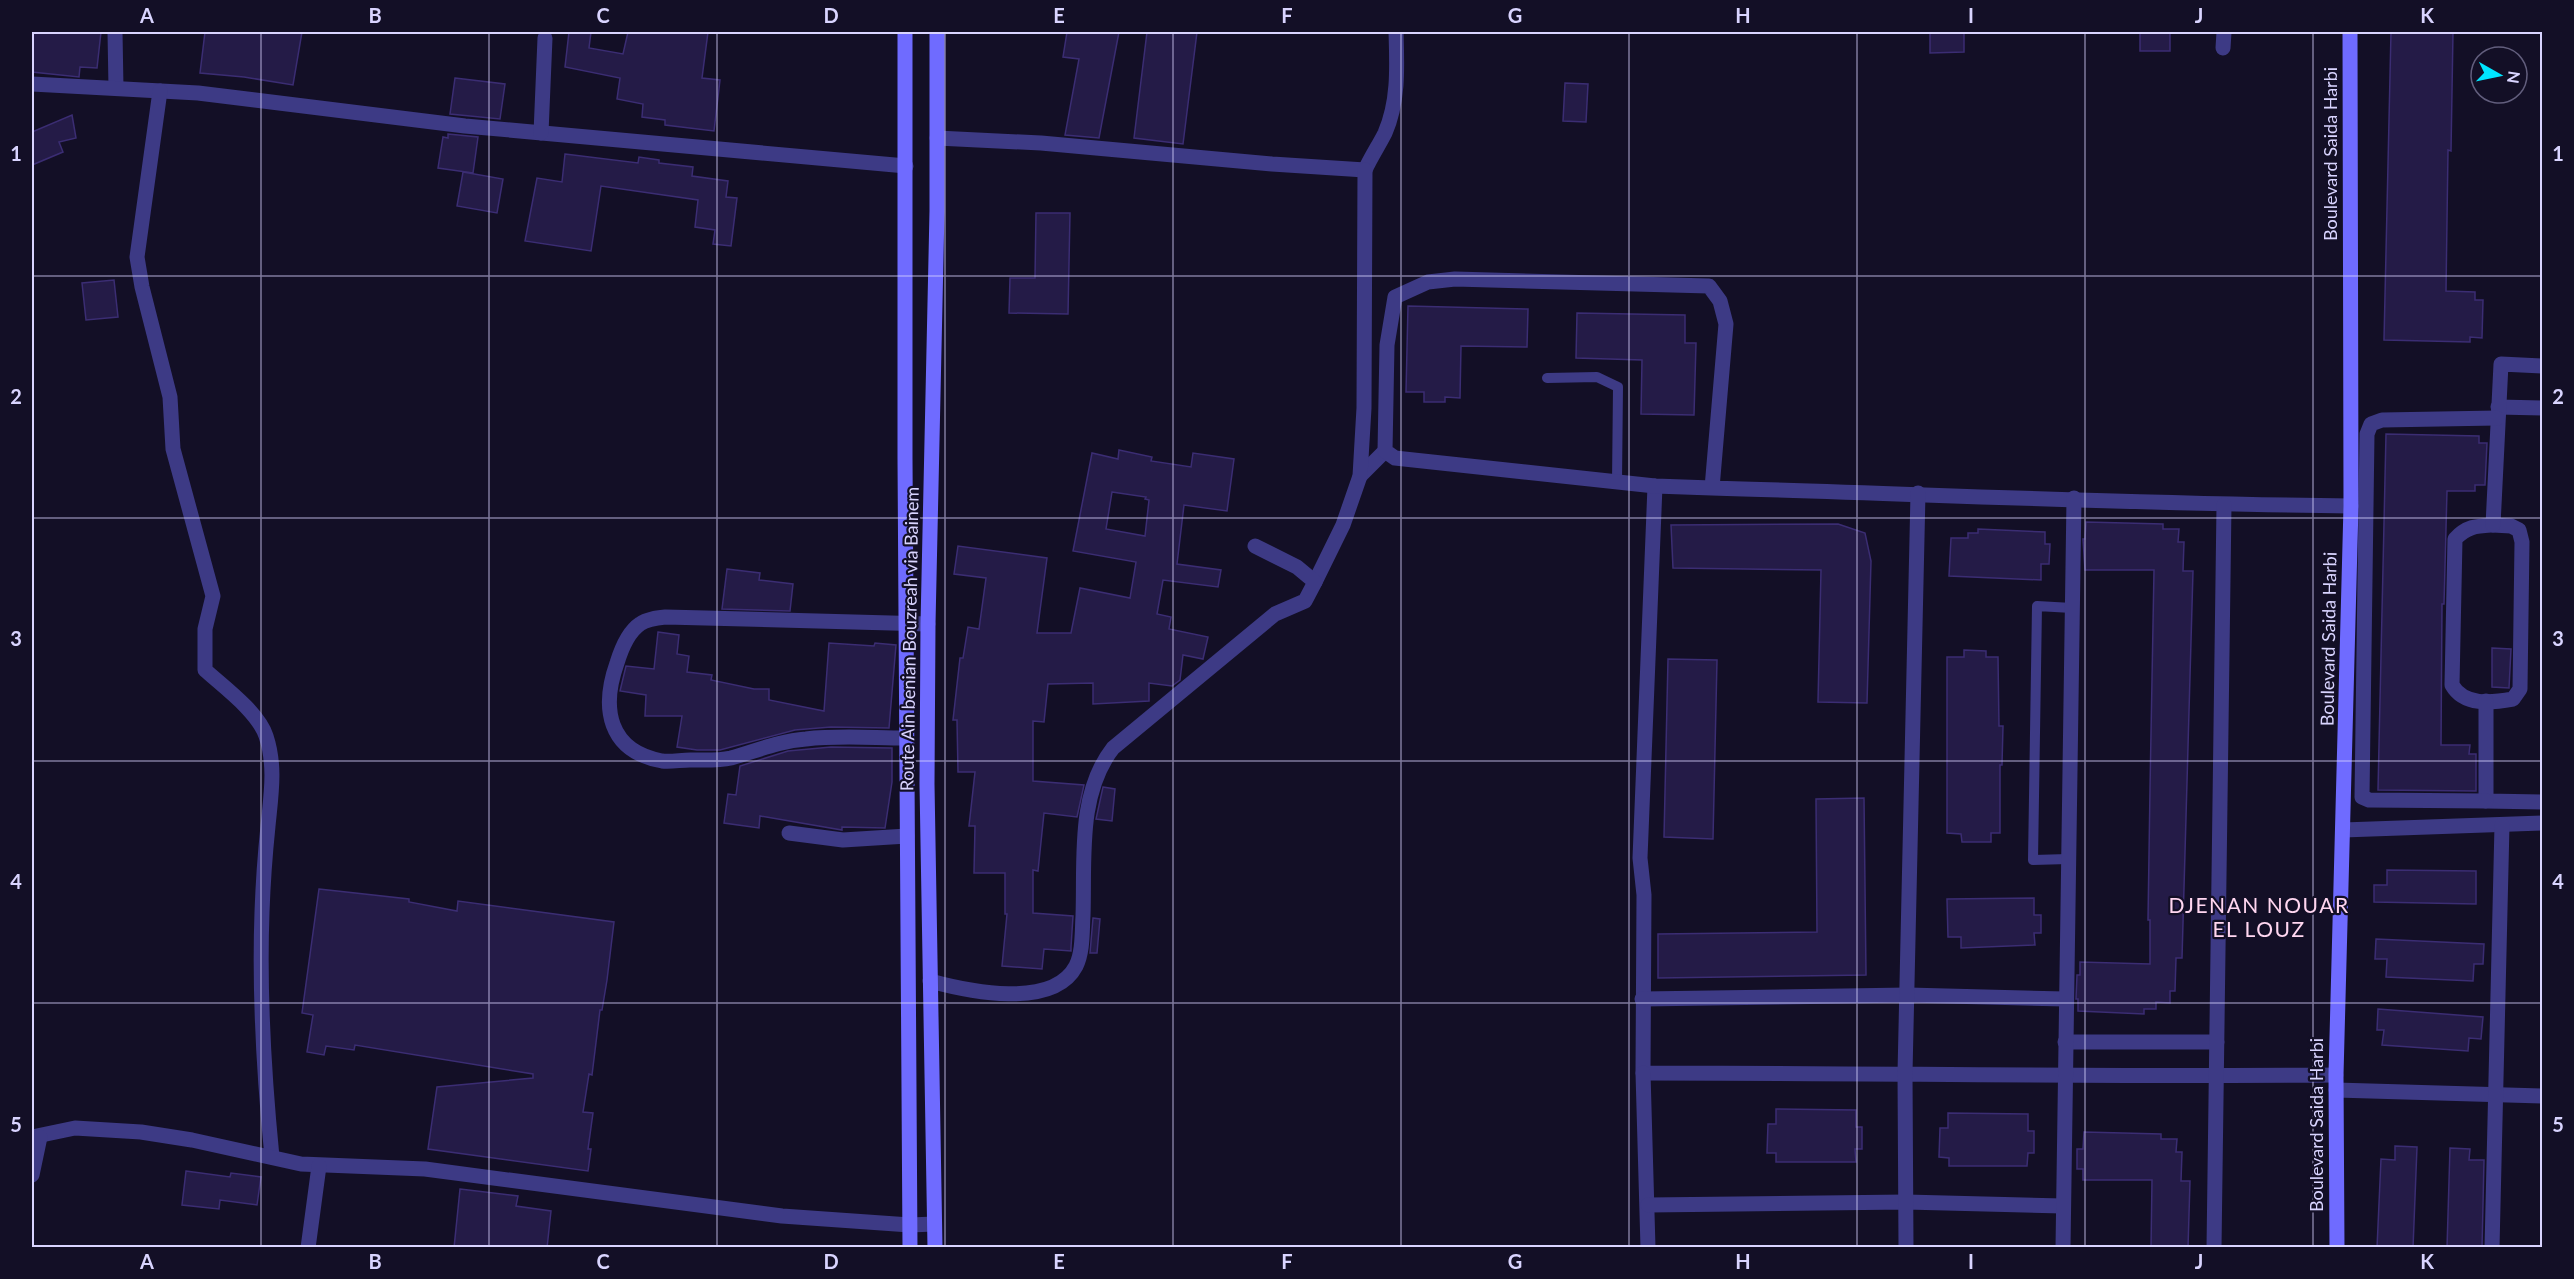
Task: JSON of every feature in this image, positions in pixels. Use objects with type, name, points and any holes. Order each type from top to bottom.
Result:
[{"type":"main road","name":"Route Ain benian Bouzreah via Bainem","points":[[905,32],[906,738],[910,1248]]},
{"type":"main road","name":"Route Ain benian Bouzreah via Bainem","points":[[935,1248],[927,784],[928,624],[938,211],[938,32]]},
{"type":"main road","name":"Boulevard Saida Harbi","points":[[2337,1248],[2336,1082],[2352,506],[2350,32]]},
{"type":"street","points":[[115,32],[116,88]]},
{"type":"street","points":[[930,981],[969,991],[1008,994],[1027,993],[1054,985],[1070,975],[1078,961],[1081,944],[1087,818],[1091,794],[1103,761],[1121,741],[1275,615],[1305,601],[1343,525],[1360,476],[1364,408],[1365,170],[1385,132],[1392,112],[1396,88],[1396,32]]},
{"type":"street","points":[[2223,48],[2224,32]]},
{"type":"street","points":[[541,133],[545,38]]},
{"type":"street","points":[[32,84],[198,93],[465,126],[906,166]]},
{"type":"street","points":[[160,91],[137,257],[142,287],[170,397],[173,449],[213,596],[205,629],[205,670],[258,719],[266,733],[272,756],[273,782],[263,880],[261,957],[262,1033],[272,1158]]},
{"type":"street","points":[[937,138],[1029,142],[1365,170]]},
{"type":"street","points":[[1360,476],[1385,451],[1386,345],[1395,297],[1428,282],[1455,279],[1709,286],[1720,301],[1726,324],[1712,488]]},
{"type":"street","points":[[2493,525],[2501,364],[2542,366]]},
{"type":"street","points":[[2542,408],[2382,420],[2371,424],[2367,434],[2362,797],[2369,800],[2542,802]]},
{"type":"street","points":[[1385,451],[1395,458],[1655,486],[2074,498],[2224,505],[2352,506]]},
{"type":"street","points":[[1648,1248],[1642,999],[1644,895],[1640,858],[1655,486]]},
{"type":"street","points":[[1906,1248],[1905,1073],[1918,493]]},
{"type":"street","points":[[2063,1248],[2074,498]]},
{"type":"street","points":[[2214,1248],[2224,505]]},
{"type":"street","points":[[2493,525],[2511,526],[2519,530],[2522,542],[2520,689],[2513,699],[2469,701],[2458,696],[2452,686],[2455,539],[2462,531],[2472,526],[2493,525]]},
{"type":"street","points":[[1255,546],[1297,567],[1315,582]]},
{"type":"street","points":[[906,738],[807,739],[768,745],[729,758],[663,761],[631,748],[621,740],[614,729],[608,702],[620,653],[634,630],[647,620],[666,617],[928,624]]},
{"type":"street","points":[[2486,701],[2486,801]]},
{"type":"street","points":[[2343,830],[2542,822]]},
{"type":"street","points":[[2492,1248],[2502,825]]},
{"type":"street","points":[[789,833],[843,840],[907,836]]},
{"type":"street","points":[[1642,999],[1908,995],[2065,999]]},
{"type":"street","points":[[2065,1042],[2217,1042]]},
{"type":"street","points":[[1643,1073],[2217,1076],[2336,1082],[2496,1095],[2542,1096]]},
{"type":"street","points":[[32,1175],[36,1137],[75,1128],[141,1132],[319,1166],[390,1166],[425,1169],[782,1216],[910,1225],[934,1224]]},
{"type":"street","points":[[308,1248],[319,1166]]},
{"type":"street","points":[[1648,1205],[1906,1202],[2063,1206]]},
{"type":"lane","points":[[1547,378],[1597,377],[1618,387],[1617,482]]},
{"type":"lane","points":[[2068,859],[2033,860],[2037,606],[2072,608]]},
{"type":"building","points":[[32,32],[101,32],[97,68],[80,67],[79,77],[32,72]]},
{"type":"building","points":[[205,32],[302,32],[293,85],[200,73]]},
{"type":"building","points":[[569,32],[591,32],[589,48],[623,54],[628,32],[708,32],[702,78],[720,80],[714,131],[665,125],[665,120],[642,117],[643,104],[617,99],[620,78],[565,67]]},
{"type":"building","points":[[1067,32],[1119,32],[1099,138],[1065,135],[1079,59],[1063,57]]},
{"type":"building","points":[[1147,32],[1197,32],[1183,144],[1134,138]]},
{"type":"building","points":[[1930,32],[1964,32],[1964,52],[1930,53]]},
{"type":"building","points":[[2140,32],[2170,32],[2170,51],[2140,51]]},
{"type":"building","points":[[2391,32],[2453,32],[2451,151],[2448,150],[2446,291],[2475,292],[2475,300],[2483,300],[2482,338],[2470,337],[2470,342],[2384,340]]},
{"type":"building","points":[[455,78],[505,84],[500,119],[450,114]]},
{"type":"building","points":[[1565,83],[1588,84],[1586,122],[1563,121]]},
{"type":"building","points":[[72,115],[76,138],[59,142],[63,152],[32,165],[32,132]]},
{"type":"building","points":[[448,134],[478,137],[473,173],[438,168],[443,137],[448,138]]},
{"type":"building","points":[[565,154],[638,163],[639,157],[659,160],[659,163],[693,167],[692,176],[728,181],[726,197],[737,198],[731,246],[713,244],[715,230],[695,227],[698,200],[601,186],[591,251],[525,241],[537,178],[562,182]]},
{"type":"building","points":[[463,172],[503,179],[497,213],[457,206]]},
{"type":"building","points":[[1036,213],[1070,213],[1068,314],[1009,313],[1010,278],[1035,278]]},
{"type":"building","points":[[114,280],[118,317],[86,320],[82,283]]},
{"type":"building","points":[[1408,306],[1528,309],[1527,347],[1461,346],[1460,398],[1445,397],[1445,402],[1424,402],[1424,392],[1406,392]]},
{"type":"building","points":[[1577,313],[1685,315],[1685,343],[1696,343],[1694,415],[1641,414],[1642,360],[1576,358]]},
{"type":"building","points":[[2386,434],[2479,436],[2479,443],[2487,443],[2485,485],[2475,485],[2475,491],[2447,491],[2444,604],[2442,604],[2441,745],[2470,745],[2469,754],[2476,754],[2476,791],[2378,790]]},
{"type":"building","points":[[1119,450],[1152,457],[1151,461],[1191,467],[1193,453],[1234,459],[1227,511],[1184,505],[1177,564],[1221,570],[1218,587],[1163,580],[1157,614],[1171,617],[1169,629],[1208,637],[1203,659],[1183,655],[1180,680],[1172,686],[1149,683],[1149,701],[1093,704],[1093,683],[1048,684],[1044,722],[1033,721],[1033,781],[1084,785],[1077,817],[1044,813],[1038,871],[1033,870],[1033,913],[1073,916],[1071,951],[1044,949],[1042,969],[1002,966],[1007,914],[1005,914],[1005,873],[974,873],[975,826],[969,826],[975,772],[958,772],[957,720],[953,720],[960,658],[963,658],[968,627],[979,629],[986,578],[954,574],[958,546],[1047,558],[1037,633],[1071,633],[1080,588],[1130,598],[1136,562],[1073,551],[1092,453],[1118,459]],"holes":[[[1112,492],[1146,497],[1145,499],[1149,500],[1145,536],[1106,529]]]},
{"type":"building","points":[[2086,522],[2163,524],[2163,529],[2179,529],[2178,542],[2184,542],[2183,571],[2193,571],[2182,958],[2176,958],[2175,991],[2170,991],[2170,1003],[2156,1002],[2156,1009],[2144,1009],[2144,1014],[2078,1011],[2078,999],[2076,999],[2080,962],[2150,964],[2150,920],[2148,920],[2154,570],[2085,570],[2083,539],[2085,539]]},
{"type":"building","points":[[1838,524],[1865,533],[1871,561],[1867,703],[1818,702],[1821,570],[1673,568],[1671,525]]},
{"type":"building","points":[[1978,529],[2045,532],[2045,544],[2050,544],[2049,564],[2041,564],[2041,580],[1949,576],[1951,538],[1968,538],[1968,533],[1978,533]]},
{"type":"building","points":[[727,569],[760,573],[759,580],[793,584],[790,611],[722,609]]},
{"type":"building","points":[[658,632],[679,635],[677,654],[689,656],[687,672],[712,675],[711,680],[754,689],[769,689],[769,700],[824,711],[829,643],[896,645],[889,728],[831,727],[795,730],[720,750],[677,747],[682,716],[645,716],[646,695],[620,691],[626,666],[654,669]]},
{"type":"building","points":[[2492,648],[2511,649],[2509,688],[2492,687]]},
{"type":"building","points":[[1964,650],[1986,651],[1986,657],[1998,657],[1999,726],[2003,726],[2002,765],[2000,765],[2000,833],[1991,833],[1991,842],[1962,842],[1961,834],[1947,833],[1947,657],[1964,657]]},
{"type":"building","points":[[1668,659],[1717,660],[1713,839],[1664,837]]},
{"type":"building","points":[[831,747],[892,748],[892,782],[885,828],[842,827],[842,830],[760,816],[759,828],[724,823],[728,794],[736,795],[740,766],[788,751]]},
{"type":"building","points":[[1103,787],[1115,789],[1112,821],[1096,819]]},
{"type":"building","points":[[1864,798],[1866,975],[1658,978],[1658,934],[1817,932],[1816,799]]},
{"type":"building","points":[[2387,870],[2476,871],[2476,904],[2374,902],[2374,885],[2387,885]]},
{"type":"building","points":[[319,889],[409,899],[409,902],[457,911],[458,901],[614,922],[592,1075],[589,1074],[583,1112],[593,1113],[588,1149],[591,1149],[588,1171],[428,1149],[437,1087],[533,1078],[533,1074],[355,1045],[354,1050],[326,1046],[324,1055],[307,1052],[313,1015],[302,1013]]},
{"type":"building","points":[[2034,898],[2034,915],[2041,915],[2041,933],[2034,933],[2035,945],[1961,948],[1961,937],[1948,937],[1947,899]]},
{"type":"building","points":[[1093,918],[1100,919],[1097,953],[1090,953]]},
{"type":"building","points":[[2376,939],[2484,944],[2483,964],[2474,964],[2473,981],[2386,977],[2387,959],[2375,959]]},
{"type":"building","points":[[2378,1009],[2483,1017],[2481,1039],[2469,1038],[2468,1051],[2382,1045],[2384,1030],[2377,1030]]},
{"type":"building","points":[[1776,1109],[1856,1110],[1856,1127],[1862,1127],[1862,1149],[1855,1149],[1856,1162],[1776,1162],[1776,1153],[1767,1153],[1768,1124],[1776,1124]]},
{"type":"building","points":[[1948,1113],[2028,1114],[2028,1131],[2034,1131],[2034,1153],[2028,1153],[2027,1166],[1949,1166],[1949,1158],[1939,1157],[1940,1128],[1948,1128]]},
{"type":"building","points":[[2084,1132],[2161,1134],[2161,1139],[2177,1139],[2176,1152],[2182,1152],[2181,1181],[2190,1181],[2188,1248],[2151,1248],[2152,1180],[2083,1180],[2083,1169],[2077,1169],[2077,1149],[2083,1149]]},
{"type":"building","points":[[2395,1146],[2417,1147],[2413,1248],[2377,1248],[2381,1159],[2395,1160]]},
{"type":"building","points":[[2450,1148],[2470,1149],[2469,1160],[2484,1160],[2482,1248],[2447,1248]]},
{"type":"building","points":[[186,1171],[230,1177],[231,1173],[261,1177],[257,1205],[220,1200],[219,1209],[182,1205]]},
{"type":"building","points":[[460,1189],[518,1196],[516,1206],[551,1211],[547,1248],[454,1248]]},
{"type":"district","name":"DJENAN NOUAR EL LOUZ","points":[[2259,918]]}]
